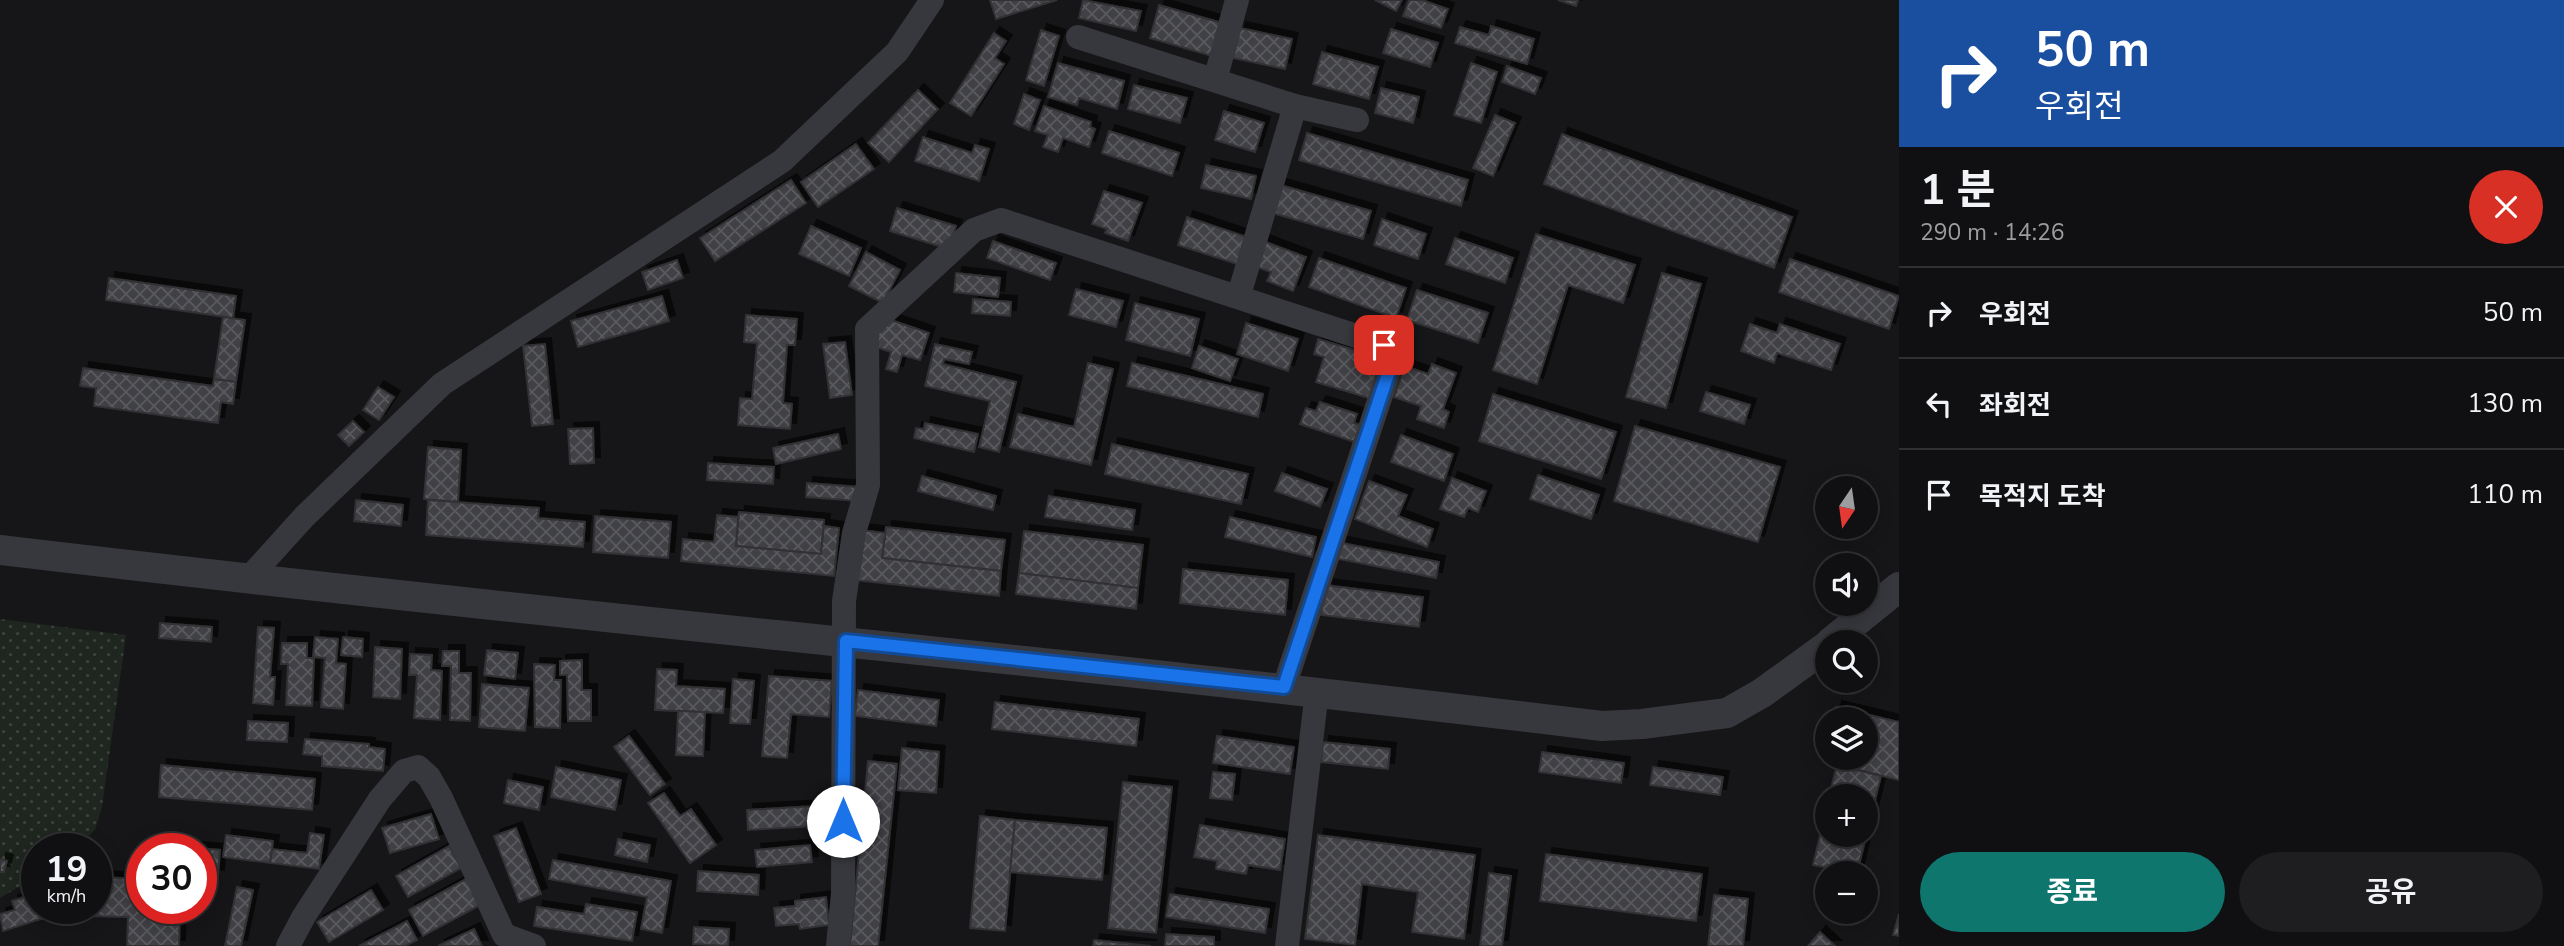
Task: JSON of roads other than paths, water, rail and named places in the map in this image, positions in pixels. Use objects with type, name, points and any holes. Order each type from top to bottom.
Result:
[{"type":"street","points":[[247,580],[304,517],[442,384],[782,160],[897,52],[932,0]]},
{"type":"street","points":[[1215,80],[1237,0]]},
{"type":"street","points":[[1078,37],[1295,106],[1357,120]]},
{"type":"street","points":[[1239,295],[1295,106]]},
{"type":"street","points":[[838,946],[843,893],[846,641],[844,601],[850,560],[868,485],[867,329],[974,230],[1001,220],[1239,295],[1384,345],[1391,365],[1284,687]]},
{"type":"street","points":[[0,550],[247,580],[1284,687],[1602,726],[1642,724],[1727,713],[1762,693],[1815,655]]},
{"type":"street","points":[[1846,630],[1899,587]]},
{"type":"street","points":[[1287,946],[1317,691]]},
{"type":"street","points":[[288,946],[303,916],[380,799],[404,771],[418,767],[429,777],[441,798],[504,935],[534,946]]}]
